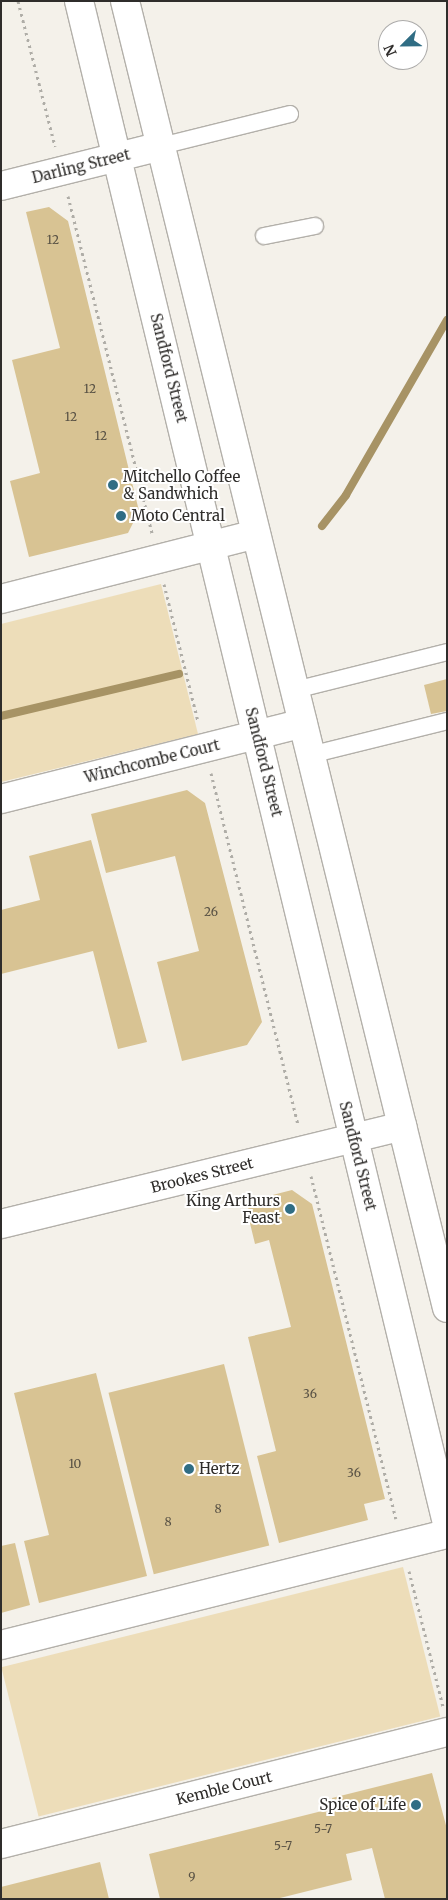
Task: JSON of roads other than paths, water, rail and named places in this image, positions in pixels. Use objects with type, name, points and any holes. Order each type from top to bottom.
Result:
[{"type":"main road","name":"Sandford Street","points":[[79,1],[447,1523]]},
{"type":"main road","points":[[125,1],[447,1308]]},
{"type":"main road","name":"Darling Street","points":[[1,186],[161,146]]},
{"type":"main road","points":[[1,599],[256,534]]},
{"type":"main road","name":"Winchcombe Court","points":[[1,799],[302,723]]},
{"type":"main road","name":"Brookes Street","points":[[1,1224],[402,1126]]},
{"type":"main road","points":[[1,1645],[447,1534]]},
{"type":"main road","name":"Kemble Court","points":[[1,1844],[446,1723]]},
{"type":"lane","points":[[161,146],[290,114]]},
{"type":"lane","points":[[264,236],[315,226]]},
{"type":"lane","points":[[295,690],[447,652]]},
{"type":"lane","points":[[310,755],[447,721]]},
{"type":"waterway","points":[[322,526],[346,495],[447,320]]},
{"type":"waterway","points":[[1,716],[179,674]]},
{"type":"place","name":"Mitchello Coffee & Sandwhich","points":[[113,485]]},
{"type":"place","name":"Moto Central","points":[[121,516]]},
{"type":"place","name":"King Arthurs Feast","points":[[290,1209]]},
{"type":"place","name":"Hertz","points":[[189,1469]]},
{"type":"place","name":"Spice of Life","points":[[416,1805]]}]
